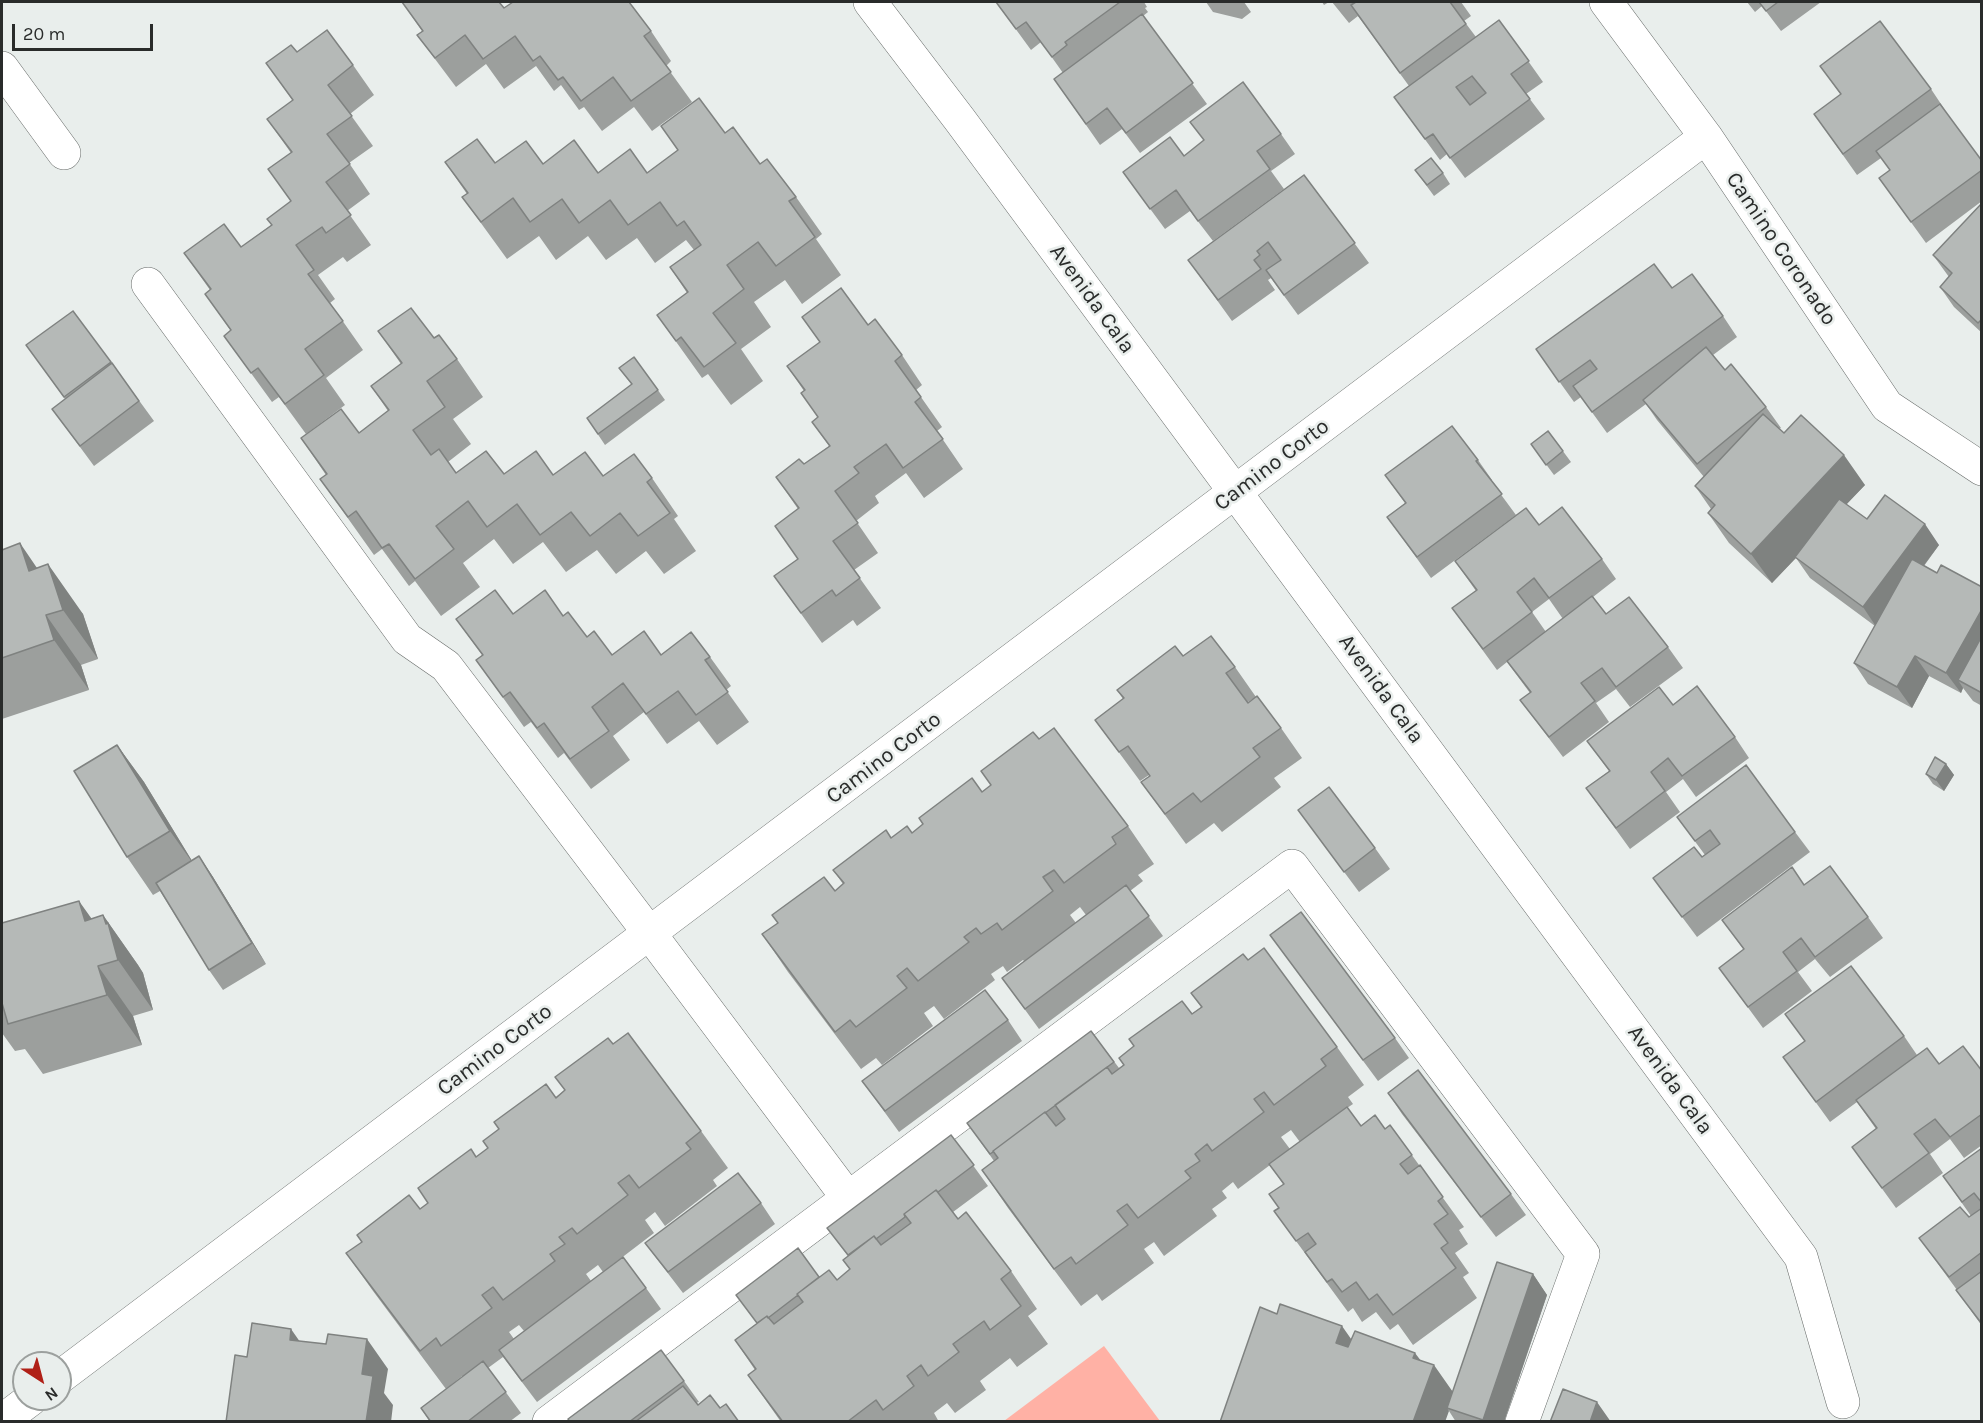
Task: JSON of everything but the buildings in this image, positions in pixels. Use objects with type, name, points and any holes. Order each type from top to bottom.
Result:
[{"type":"street","name":"Avenida Cala","points":[[870,2],[1801,1257],[1843,1402]]},
{"type":"street","name":"Camino Coronado","points":[[1606,2],[1707,137],[1887,406],[1982,469]]},
{"type":"street","points":[[2,68],[64,153]]},
{"type":"street","name":"Camino Corto","points":[[72,1368],[1707,137]]},
{"type":"street","points":[[148,285],[407,639],[446,666],[848,1198]]},
{"type":"street","points":[[549,1422],[1292,866],[1582,1254],[1522,1422]]},
{"type":"shaded area","points":[[1104,1346],[1160,1421],[1004,1421]]}]
